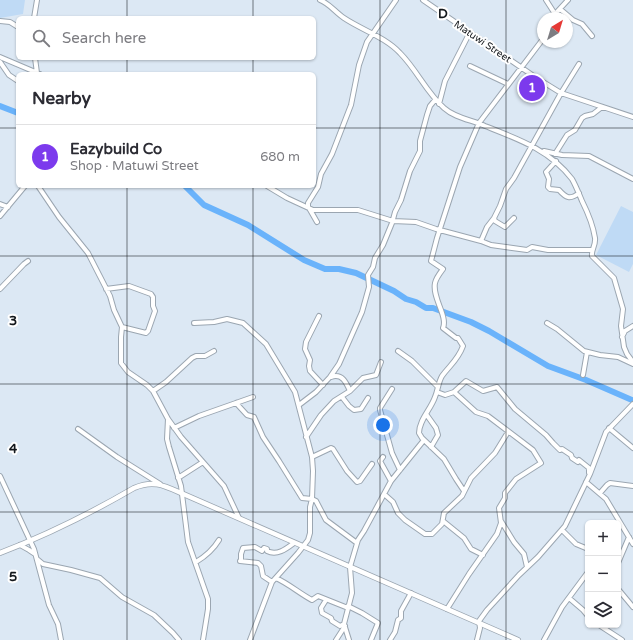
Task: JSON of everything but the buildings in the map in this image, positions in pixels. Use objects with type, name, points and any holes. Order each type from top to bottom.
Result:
[{"type":"street","points":[[34,16],[37,0]]},
{"type":"street","points":[[320,0],[330,6],[335,12],[400,53],[439,104],[449,112],[532,146],[556,161],[571,178],[591,220],[596,239],[591,254],[614,278],[623,311],[621,323],[624,347],[633,363]]},
{"type":"street","points":[[317,222],[308,208],[308,203],[318,187],[321,174],[332,154],[351,105],[359,66],[367,42],[396,0]]},
{"type":"street","name":"Matuwi Street","points":[[423,0],[521,68],[561,93],[633,117]]},
{"type":"street","points":[[546,0],[553,12]]},
{"type":"street","points":[[558,12],[568,0]]},
{"type":"street","points":[[560,8],[573,20],[582,24],[592,36]]},
{"type":"street","points":[[0,21],[10,22],[16,26]]},
{"type":"street","points":[[439,104],[445,81],[470,32]]},
{"type":"street","points":[[464,491],[444,459],[420,436],[419,431],[442,376],[456,361],[463,346],[458,338],[443,328],[445,323],[436,298],[435,283],[443,269],[431,261],[460,167],[479,123],[537,47]]},
{"type":"street","points":[[0,57],[35,72]]},
{"type":"street","points":[[35,60],[38,72]]},
{"type":"street","points":[[0,62],[9,74],[16,79]]},
{"type":"street","points":[[481,241],[487,227],[494,218],[500,206],[506,189],[514,178],[561,93],[579,64]]},
{"type":"street","points":[[470,66],[508,84]]},
{"type":"street","points":[[299,405],[330,378],[339,364],[362,312],[369,287],[368,275],[373,268],[375,258],[383,245],[401,200],[410,171],[421,149],[420,141],[428,110],[436,100]]},
{"type":"street","points":[[555,154],[567,135],[575,130],[582,118],[593,114],[602,107]]},
{"type":"street","points":[[540,151],[578,157],[589,156],[633,178]]},
{"type":"street","points":[[556,161],[546,172],[549,179],[549,188],[559,190],[568,198],[573,197],[578,193]]},
{"type":"street","points":[[0,216],[24,188]]},
{"type":"street","points":[[39,188],[67,228],[88,253],[110,296],[114,310],[122,327],[121,363],[128,372],[153,391],[174,428],[224,486],[239,518]]},
{"type":"street","points":[[270,188],[311,210],[358,210],[393,221],[416,222],[491,245],[527,250],[532,247],[548,250],[592,250]]},
{"type":"street","points":[[0,204],[8,207]]},
{"type":"street","points":[[494,218],[495,221],[505,227],[514,218]]},
{"type":"street","points":[[0,289],[28,261]]},
{"type":"street","points":[[106,289],[129,286],[151,294],[153,297],[153,306],[155,311],[146,334],[122,327]]},
{"type":"street","points":[[319,316],[306,342],[305,349],[310,360],[310,371],[323,385]]},
{"type":"street","points":[[194,323],[214,322],[228,319],[245,324],[266,344],[294,390],[312,457],[312,499],[310,507],[310,533],[308,540],[272,582],[250,640]]},
{"type":"street","points":[[547,323],[587,352],[618,357],[633,363]]},
{"type":"street","points":[[622,337],[625,331],[633,326]]},
{"type":"street","points":[[153,391],[166,382],[192,358],[196,356],[205,356],[214,351]]},
{"type":"street","points":[[398,351],[409,358],[437,389],[445,395],[454,392],[466,381],[483,391],[497,388],[501,391],[506,400],[546,435],[556,447],[571,455],[572,458],[578,462],[580,460],[589,468],[590,474]]},
{"type":"street","points":[[583,375],[587,352]]},
{"type":"street","points":[[306,437],[334,401],[350,391],[363,378],[376,375],[381,362]]},
{"type":"street","points":[[330,378],[337,376],[343,379],[350,391]]},
{"type":"street","points":[[392,389],[380,410],[392,453],[400,470]]},
{"type":"street","points":[[454,392],[476,412],[488,416],[533,450],[541,463],[516,479],[505,493],[506,498],[499,511],[501,521],[514,542],[523,552],[528,567]]},
{"type":"street","points":[[342,396],[354,410],[361,409],[368,398]]},
{"type":"street","points":[[174,428],[199,416],[253,397]]},
{"type":"street","points":[[236,403],[247,415],[254,417],[262,437],[279,461],[300,496],[302,498],[312,499],[316,502],[326,520],[357,543]]},
{"type":"street","points":[[477,640],[480,628],[479,620],[562,530],[569,519],[590,474],[609,428],[633,404]]},
{"type":"street","points":[[426,414],[436,428],[438,435],[431,447]]},
{"type":"street","points":[[168,419],[167,439],[178,478],[187,536],[208,599],[208,609],[203,640]]},
{"type":"street","points":[[609,428],[633,448]]},
{"type":"street","points":[[78,429],[117,457],[160,484],[518,640]]},
{"type":"street","points":[[384,494],[393,502],[398,513],[405,520],[425,534],[429,535],[435,532],[442,524],[444,513],[458,501],[471,478],[495,453],[508,432]]},
{"type":"street","points":[[336,640],[344,625],[352,593],[350,567],[358,540],[391,481],[424,440]]},
{"type":"street","points":[[312,457],[331,448],[333,449],[348,473],[357,482],[360,481],[372,464]]},
{"type":"street","points":[[383,457],[380,461],[391,481]]},
{"type":"street","points":[[178,478],[203,462]]},
{"type":"street","points":[[0,476],[36,557],[49,605],[58,624],[61,640]]},
{"type":"street","points":[[586,482],[600,493],[611,506],[633,544]]},
{"type":"street","points":[[0,553],[30,542],[88,514],[134,488],[149,483],[160,484]]},
{"type":"street","points":[[600,493],[610,483],[633,486]]},
{"type":"street","points":[[443,521],[464,538],[478,562]]},
{"type":"street","points":[[447,609],[494,539],[501,521]]},
{"type":"street","points":[[562,530],[576,544],[585,548]]},
{"type":"street","points":[[621,556],[629,537]]},
{"type":"street","points":[[196,562],[209,553],[219,540]]},
{"type":"street","points":[[272,582],[263,576],[261,566],[258,563],[240,561],[242,548],[254,547],[262,551],[264,548],[267,548],[267,551],[269,552],[277,553],[294,543]]},
{"type":"street","points":[[20,545],[29,550],[42,564],[100,578],[122,597],[154,615],[179,640]]},
{"type":"street","points":[[471,549],[483,555]]},
{"type":"street","points":[[544,640],[562,607],[585,576]]},
{"type":"street","points":[[276,578],[312,600],[318,596],[362,613],[378,623],[371,640]]},
{"type":"street","points":[[620,592],[633,607]]},
{"type":"street","points":[[390,640],[395,632],[398,620],[401,618],[401,610],[411,593]]},
{"type":"street","points":[[569,598],[585,612]]},
{"type":"street","points":[[326,600],[322,608],[322,613],[331,618],[332,621],[340,626],[344,625]]},
{"type":"street","points":[[344,625],[350,640]]},
{"type":"street","points":[[604,628],[622,640]]},
{"type":"shaded area","points":[[0,0],[25,0],[23,14],[0,18]]},
{"type":"shaded area","points":[[621,206],[633,212],[633,264],[629,272],[596,255]]},
{"type":"waterway","points":[[0,106],[16,112]]},
{"type":"waterway","points":[[187,188],[204,205],[248,225],[304,260],[325,269],[339,269],[356,273],[426,308],[433,308],[471,322],[548,366],[586,380],[632,400]]},
{"type":"place","name":"Eazybuild Co","points":[[532,88]]}]
